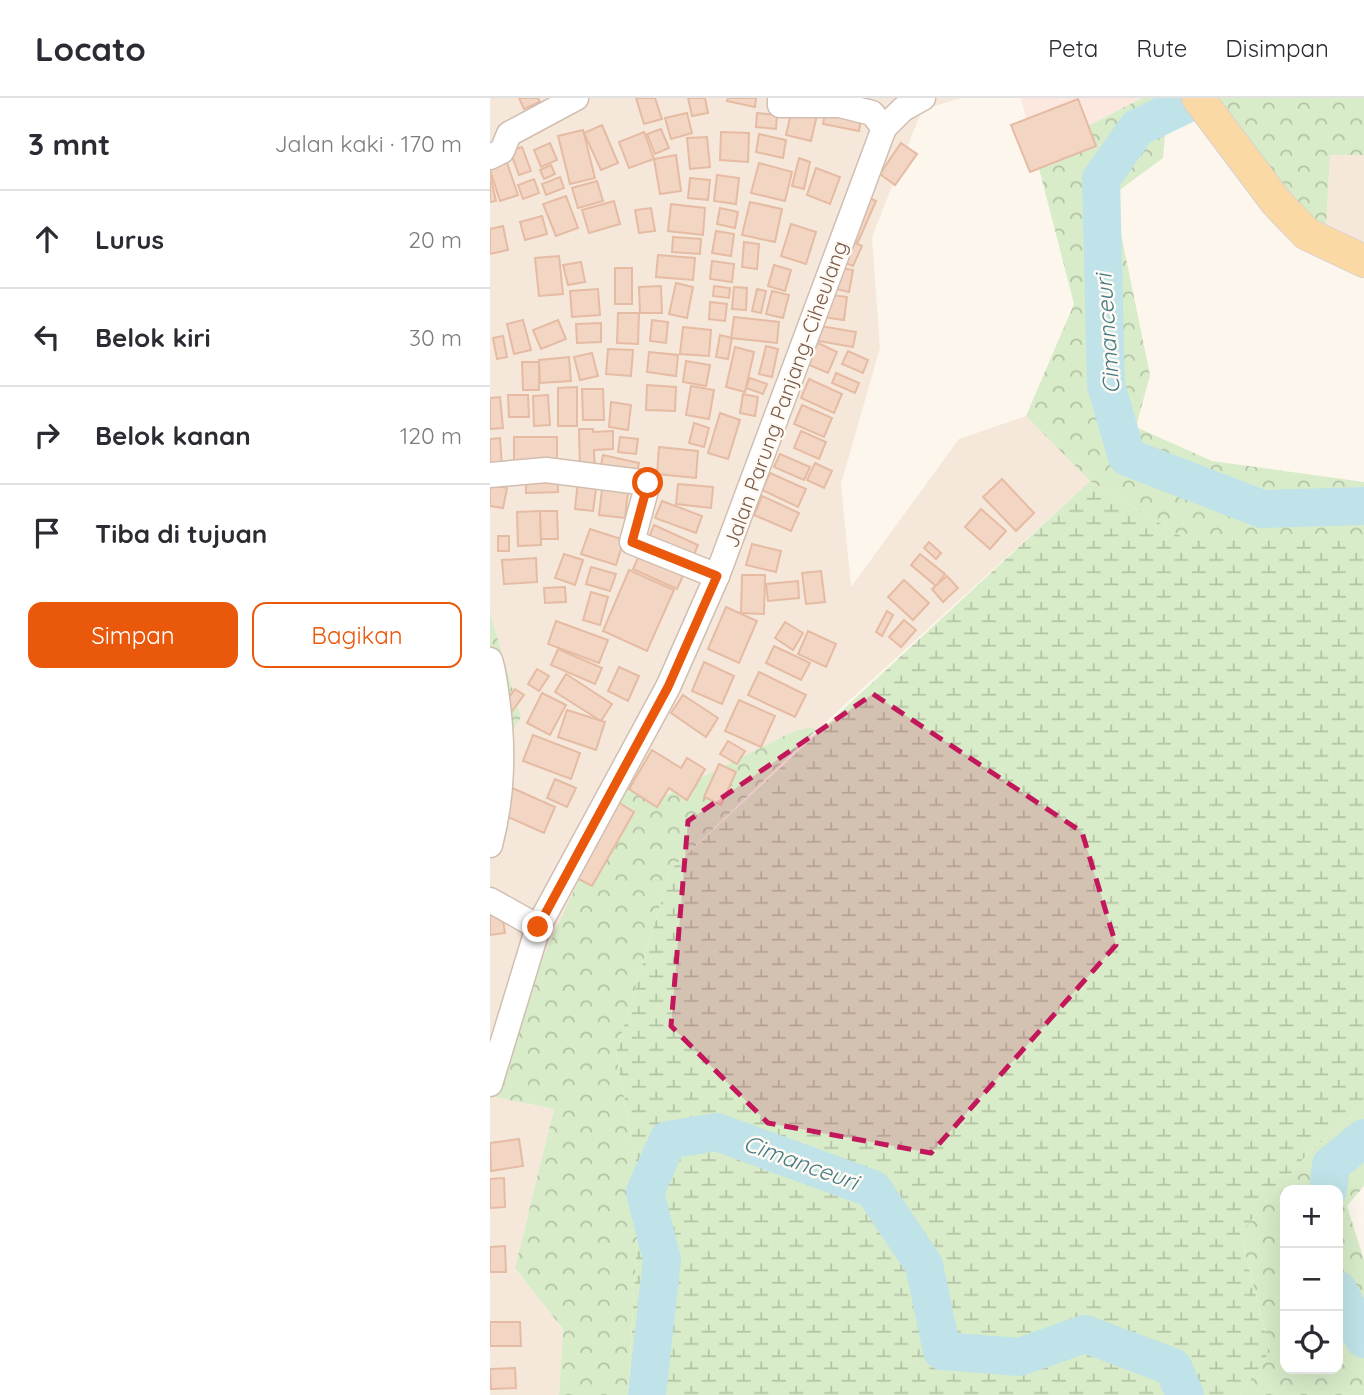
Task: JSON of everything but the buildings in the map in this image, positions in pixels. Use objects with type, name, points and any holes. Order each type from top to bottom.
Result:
[{"type":"main road","points":[[1198,98],[1277,203],[1307,234],[1364,261]]},
{"type":"street","points":[[490,157],[502,151],[509,134],[576,98]]},
{"type":"street","points":[[780,98],[780,105],[840,105],[872,113],[884,128]]},
{"type":"street","name":"Jalan Parung Panjang–Ciheulang","points":[[490,1084],[538,927],[668,687],[717,576],[884,128],[902,109],[923,98]]},
{"type":"street","points":[[490,475],[546,470],[648,483],[632,542],[717,576]]},
{"type":"street","points":[[490,660],[500,720],[503,770],[496,823],[490,845]]},
{"type":"street","points":[[490,900],[538,927]]},
{"type":"highlighted area","points":[[873,694],[1082,832],[1116,945],[931,1153],[768,1123],[671,1026],[688,821]]},
{"type":"shaded area","points":[[490,98],[961,98],[922,110],[872,237],[880,348],[841,484],[851,587],[959,439],[1026,416],[1090,481],[817,730],[811,727],[794,731],[667,795],[629,775],[495,1097],[554,1109],[515,1268],[563,1329],[559,1395],[490,1395],[490,768],[521,717],[490,613]]},
{"type":"shaded area","points":[[1021,98],[1142,98],[1035,153]]},
{"type":"shaded area","points":[[1330,155],[1364,155],[1364,264],[1325,246]]},
{"type":"green space","points":[[1142,98],[1168,98],[1163,158],[1113,195],[1150,375],[1136,427],[1212,461],[1364,482],[1364,538],[1184,538],[1090,481],[1026,416],[1074,304],[1035,153]]},
{"type":"green space","points":[[1182,98],[1364,98],[1364,155],[1330,155],[1325,246]]},
{"type":"green space","points":[[1090,481],[1184,538],[1364,538],[1364,1106],[1308,1153],[1240,1233],[1270,1351],[1240,1395],[628,1395],[640,1184],[616,1053],[671,869]]},
{"type":"green space","points":[[490,613],[521,717],[490,768]]},
{"type":"green space","points":[[811,727],[817,730],[671,869],[616,1053],[640,1184],[628,1395],[559,1395],[563,1329],[515,1268],[554,1109],[495,1097],[517,1014],[628,774],[667,795],[794,731]]},
{"type":"green space","points":[[1364,1106],[1364,1186],[1347,1206],[1364,1260],[1364,1395],[1240,1395],[1270,1350],[1240,1233],[1280,1186],[1280,1374],[1343,1374],[1343,1185],[1281,1185],[1308,1153]]},
{"type":"waterway","name":"Cimanceuri","points":[[1199,98],[1137,128],[1101,179],[1106,385],[1127,457],[1262,509],[1364,506]]},
{"type":"waterway","name":"Cimanceuri","points":[[647,1395],[662,1260],[645,1192],[668,1140],[717,1132],[873,1189],[924,1265],[942,1351],[1019,1357],[1085,1334],[1173,1367],[1185,1395]]},
{"type":"waterway","name":"Cimanceuri","points":[[1329,1185],[1331,1165],[1364,1138]]},
{"type":"waterway","name":"Cimanceuri","points":[[1343,1299],[1364,1339]]},
{"type":"route","points":[[538,927],[668,687],[717,576],[632,542],[648,483]]}]
